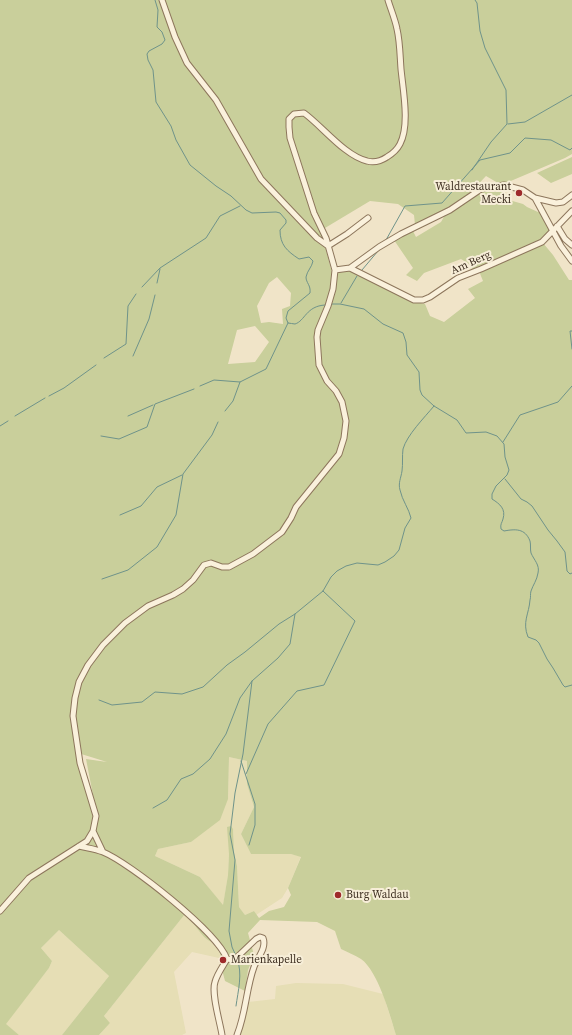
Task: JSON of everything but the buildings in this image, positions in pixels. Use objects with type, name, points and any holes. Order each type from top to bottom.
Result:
[{"type":"street","points":[[162,0],[175,37],[187,63],[216,100],[261,179],[317,238],[328,246]]},
{"type":"street","points":[[0,911],[29,878],[87,841],[94,831],[96,816],[80,763],[73,716],[79,682],[88,665],[103,646],[130,619],[148,606],[183,589],[193,580],[204,565],[211,564],[222,567],[230,567],[253,554],[282,532],[296,507],[339,454],[344,438],[346,421],[342,402],[319,365],[317,337],[318,330],[334,289],[336,276],[324,233],[314,213],[290,138],[289,119],[294,114],[304,113],[348,150],[364,161],[378,161],[388,157],[397,149],[403,135],[404,106],[398,35],[388,0]]},
{"type":"street","points":[[335,270],[350,268],[379,247],[450,210],[481,189],[504,185],[523,190],[535,198],[556,203],[563,202],[572,195]]},
{"type":"street","points":[[535,198],[555,228],[572,245]]},
{"type":"street","name":"Am Berg","points":[[350,268],[414,300],[423,300],[458,278],[542,242],[572,211]]},
{"type":"street","points":[[328,246],[368,218]]},
{"type":"street","points":[[555,228],[564,250],[572,261]]},
{"type":"street","points":[[94,831],[103,852]]},
{"type":"street","points":[[79,846],[103,852],[138,873],[185,911],[214,939],[225,954],[226,959],[214,982],[214,996],[222,1035]]},
{"type":"street","points":[[226,959],[237,958],[256,939],[260,937],[263,938],[264,947],[254,967],[244,1015],[237,1035]]},
{"type":"shaded area","points":[[229,757],[247,761],[247,784],[254,807],[241,834],[251,854],[291,854],[301,856],[288,888],[282,898],[256,915],[254,911],[245,915],[239,907],[233,829],[223,906],[200,877],[155,856],[158,849],[191,842],[228,799]]},
{"type":"shaded area","points":[[185,914],[215,943],[221,957],[219,958],[192,952],[174,972],[186,1033],[182,1035],[99,1035],[110,1023],[104,1016]]},
{"type":"shaded area","points":[[59,930],[109,976],[62,1035],[19,1035],[5,1024],[49,968],[52,961],[41,948]]},
{"type":"shaded area","points":[[296,983],[343,984],[383,994],[396,1035],[238,1035],[248,1002],[275,999],[276,986]]},
{"type":"green space","points":[[0,0],[572,0],[572,154],[506,183],[498,183],[486,176],[459,202],[415,225],[414,215],[398,204],[370,201],[320,231],[332,273],[350,270],[412,301],[425,304],[430,316],[444,322],[475,298],[468,289],[483,281],[479,271],[543,243],[553,255],[569,280],[572,280],[572,1035],[396,1035],[383,994],[373,973],[361,959],[341,949],[335,931],[317,922],[260,920],[248,933],[254,955],[248,970],[245,991],[225,981],[219,958],[221,957],[220,952],[216,945],[208,940],[199,931],[185,914],[104,1016],[110,1023],[99,1035],[62,1035],[109,976],[59,930],[41,948],[52,961],[49,968],[6,1024],[19,1035],[0,1035]],"holes":[[[277,277],[291,293],[290,306],[282,309],[283,324],[269,322],[261,323],[257,306],[269,283]],[[255,326],[269,342],[255,362],[228,364],[237,330]],[[78,753],[107,762],[86,759],[93,795]],[[229,757],[247,761],[247,784],[254,807],[241,834],[251,854],[291,854],[301,857],[288,888],[291,895],[284,907],[269,911],[259,918],[254,911],[245,915],[239,907],[237,866],[234,852],[233,829],[231,826],[227,827],[229,854],[228,875],[223,905],[200,877],[155,856],[158,849],[191,842],[220,820],[228,799]]]},
{"type":"green space","points":[[572,157],[572,174],[551,183],[537,173]]},
{"type":"green space","points":[[495,188],[506,191],[505,193],[509,200],[523,204],[538,212],[541,210],[552,230],[542,241],[473,271],[469,264],[461,259],[424,273],[417,281],[406,275],[413,268],[394,240],[413,231],[416,237],[441,222],[445,215],[479,193]]},
{"type":"waterway","points":[[155,0],[158,10],[157,27],[162,32],[165,40],[162,44],[149,51],[147,54],[153,70],[156,102],[171,126],[176,140],[190,165],[231,196],[246,210],[252,213],[280,213],[286,220],[286,223],[280,230],[281,240],[285,247],[299,259],[309,257],[313,261],[306,277],[310,288],[310,293],[288,311],[286,318],[288,323],[295,324],[314,308],[325,305]]},
{"type":"waterway","points":[[472,170],[491,142],[507,124],[506,90],[485,48],[480,31],[477,3],[475,0]]},
{"type":"waterway","points":[[508,124],[525,122],[572,95]]},
{"type":"waterway","points":[[386,240],[405,206],[442,203],[480,160],[510,153],[525,138],[551,140],[570,150],[572,148]]},
{"type":"waterway","points":[[142,287],[160,268],[206,238],[220,216],[240,206]]},
{"type":"waterway","points":[[362,270],[378,251]]},
{"type":"waterway","points":[[157,283],[160,269]]},
{"type":"waterway","points":[[341,303],[357,276]]},
{"type":"waterway","points":[[104,358],[126,344],[128,306],[136,294]]},
{"type":"waterway","points":[[133,356],[149,319],[155,295]]},
{"type":"waterway","points":[[331,304],[340,304],[364,309],[383,324],[403,333],[406,342],[407,355],[419,372],[420,390],[422,395],[434,406],[457,420],[466,433],[486,432],[497,436],[504,444],[505,457],[509,470],[507,475],[496,486],[492,494],[492,499],[500,505],[504,512],[501,529],[504,531],[519,530],[528,537],[530,541],[531,553],[538,567],[537,576],[531,592],[526,622],[526,632],[528,637],[539,643],[563,685],[565,687],[572,685]]},
{"type":"waterway","points":[[200,386],[214,380],[240,382],[266,369],[288,323]]},
{"type":"waterway","points":[[572,331],[570,331],[572,349]]},
{"type":"waterway","points":[[49,396],[64,388],[96,365]]},
{"type":"waterway","points":[[225,411],[233,401],[240,382]]},
{"type":"waterway","points":[[503,442],[520,415],[558,402],[572,386]]},
{"type":"waterway","points":[[101,436],[119,439],[147,427],[155,404],[194,389]]},
{"type":"waterway","points":[[15,416],[45,398]]},
{"type":"waterway","points":[[128,416],[153,405]]},
{"type":"waterway","points":[[99,700],[112,705],[142,702],[155,692],[182,694],[203,687],[227,665],[323,591],[331,577],[337,571],[346,566],[357,563],[378,565],[394,556],[399,550],[405,528],[411,518],[399,487],[403,449],[412,432],[434,406]]},
{"type":"waterway","points":[[0,426],[8,421]]},
{"type":"waterway","points":[[102,579],[128,570],[157,547],[176,515],[183,474],[212,435],[218,422]]},
{"type":"waterway","points":[[120,515],[141,506],[157,487],[182,475]]},
{"type":"waterway","points":[[505,479],[521,499],[532,506],[565,552],[567,571],[570,574],[572,573]]},
{"type":"waterway","points":[[246,774],[268,724],[297,691],[324,685],[355,621],[323,591]]},
{"type":"waterway","points":[[153,808],[167,800],[181,779],[193,774],[210,759],[226,734],[240,698],[252,681],[278,658],[290,644],[295,614]]},
{"type":"waterway","points":[[236,956],[232,947],[229,931],[235,860],[230,834],[235,793],[243,754],[252,681]]},
{"type":"waterway","points":[[241,761],[255,804],[255,825],[249,845]]},
{"type":"waterway","points":[[236,1006],[240,976],[237,959]]},
{"type":"place","name":"Waldrestaurant Mecki","points":[[519,193]]},
{"type":"place","name":"Burg Waldau","points":[[338,895]]},
{"type":"place","name":"Marienkapelle","points":[[223,960]]}]
